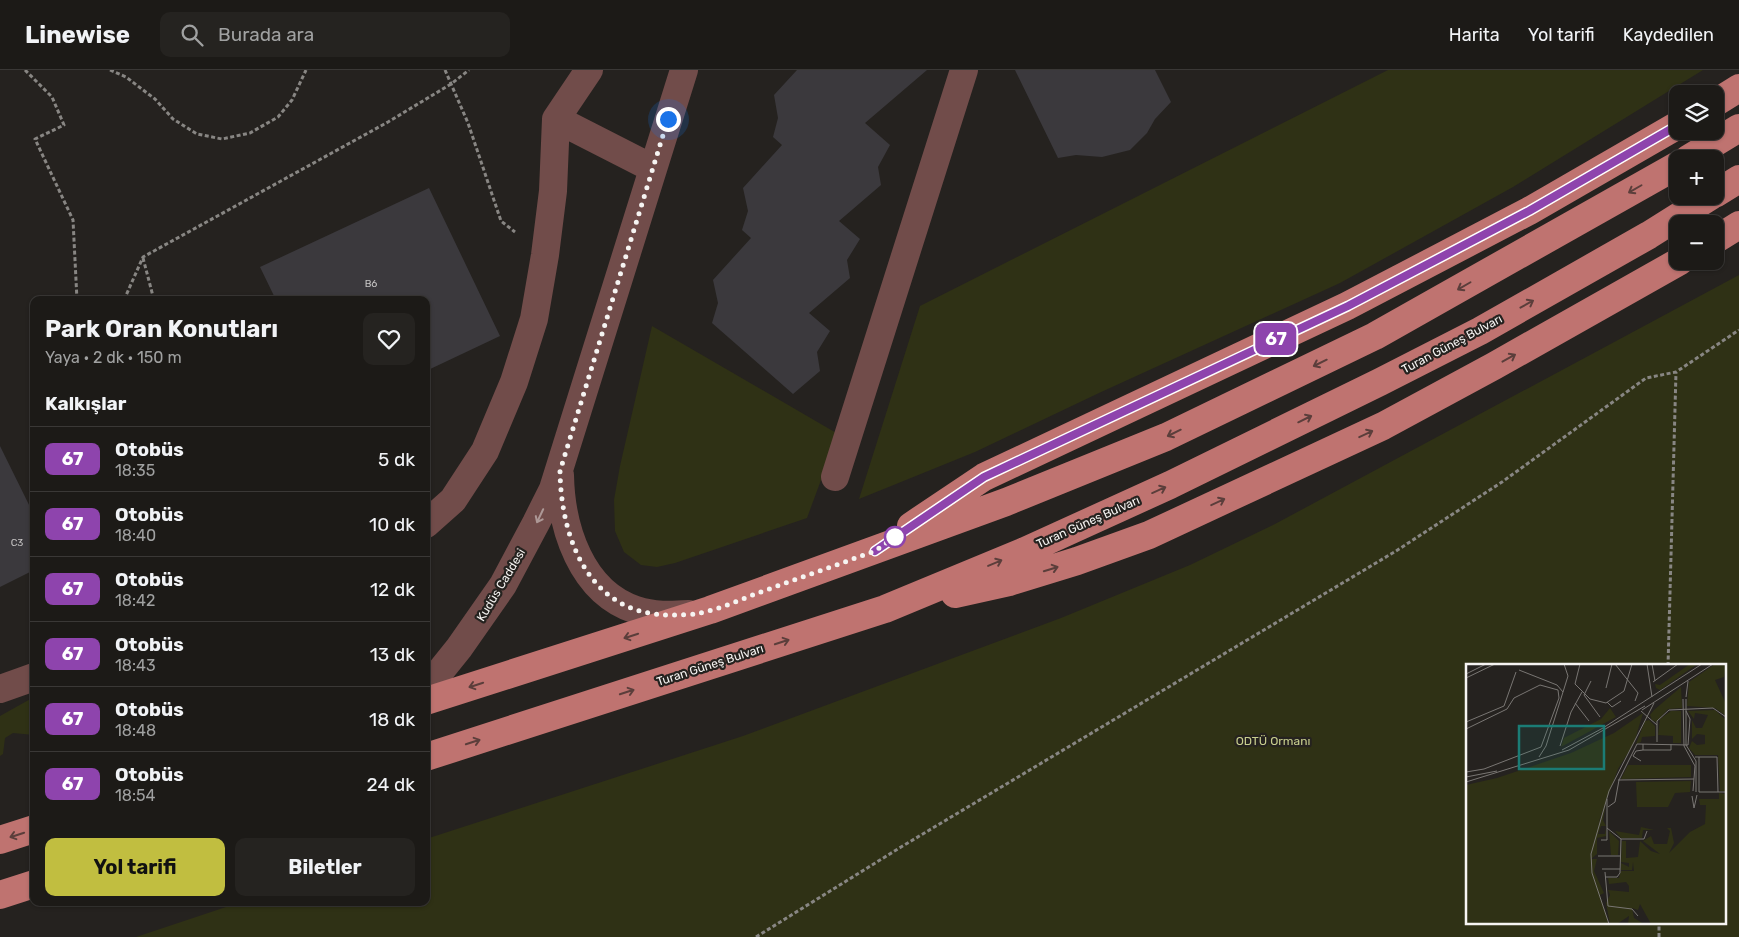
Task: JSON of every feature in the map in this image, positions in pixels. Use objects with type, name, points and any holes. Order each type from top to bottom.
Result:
[{"type":"main road","points":[[1724,97],[1739,88]]},
{"type":"main road","points":[[1703,150],[1739,128]]},
{"type":"main road","points":[[875,551],[984,477],[1348,306],[1529,211],[1669,130]]},
{"type":"main road","points":[[430,700],[699,614],[1006,502],[1166,437],[1375,336],[1669,169]]},
{"type":"main road","points":[[1724,188],[1739,179]]},
{"type":"main road","name":"Turan Güneş Bulvarı","points":[[430,756],[885,609],[1025,551],[1170,485],[1380,382],[1480,330],[1649,235],[1697,205]]},
{"type":"main road","points":[[1724,234],[1739,225]]},
{"type":"main road","points":[[885,609],[1009,582],[1077,561],[1149,535],[1383,426],[1669,267]]},
{"type":"main road","points":[[0,840],[30,830]]},
{"type":"main road","points":[[0,895],[30,885]]},
{"type":"street","points":[[430,520],[453,500],[485,451],[514,382],[534,319],[545,255],[553,191],[556,119],[589,70]]},
{"type":"street","name":"Kudüs Caddesi","points":[[430,684],[470,634],[503,585],[536,524],[560,471],[652,168],[684,70]]},
{"type":"street","points":[[835,477],[964,70]]},
{"type":"street","points":[[556,119],[652,168]]},
{"type":"street","name":"Kudüs Caddesi","points":[[560,471],[562,505],[569,532],[582,565],[594,582],[620,603],[636,610],[661,615],[699,614]]},
{"type":"street","points":[[0,689],[30,678]]},
{"type":"path","points":[[26,70],[52,97],[64,125],[35,139],[73,220],[78,296]]},
{"type":"path","points":[[110,70],[126,78],[155,99],[173,119],[197,134],[222,139],[250,133],[278,117],[292,100],[306,70]]},
{"type":"path","points":[[445,70],[468,123],[501,221],[545,255]]},
{"type":"path","points":[[126,296],[142,257],[388,122],[451,84],[469,70]]},
{"type":"path","points":[[142,257],[153,296]]},
{"type":"path","points":[[756,937],[900,847],[1396,551],[1502,482],[1646,378],[1676,372],[1739,330]]},
{"type":"path","points":[[1668,664],[1676,372]]},
{"type":"path","points":[[1658,937],[1659,924]]},
{"type":"green space","points":[[1388,70],[1703,70],[1679,85],[1669,85],[1669,91],[1513,187],[1340,283],[975,452],[859,499],[920,306]]},
{"type":"green space","name":"ODTÜ Ormanı","points":[[1739,275],[1739,937],[136,937],[229,906],[430,906],[430,838],[743,736],[1061,618],[1190,565],[1275,524]]},
{"type":"green space","points":[[652,326],[838,434],[807,518],[675,563],[657,567],[641,565],[624,552],[615,531],[614,500]]},
{"type":"green space","points":[[30,699],[30,735],[13,733],[5,738],[3,754],[0,756],[0,716]]},
{"type":"building","points":[[797,70],[927,70],[865,123],[890,145],[878,167],[881,185],[839,221],[860,239],[847,260],[850,278],[809,313],[830,331],[817,352],[820,371],[793,394],[712,323],[718,303],[713,280],[751,238],[742,230],[748,211],[743,188],[782,145],[773,137],[778,118],[774,95]]},
{"type":"building","points":[[1015,70],[1155,70],[1171,102],[1155,119],[1147,133],[1130,150],[1102,157],[1076,155],[1058,158]]},
{"type":"building","points":[[429,188],[500,336],[430,369],[430,296],[274,296],[260,267]]},
{"type":"building","points":[[0,446],[30,507],[30,572],[0,587]]},
{"type":"bus line","name":"67","points":[[875,551],[984,477],[1348,306],[1529,211],[1669,130]]},
{"type":"route","points":[[668,119],[560,471],[562,505],[574,548],[582,565],[594,582],[609,595],[620,603],[636,610],[661,615],[699,614],[875,551],[895,537]]}]
